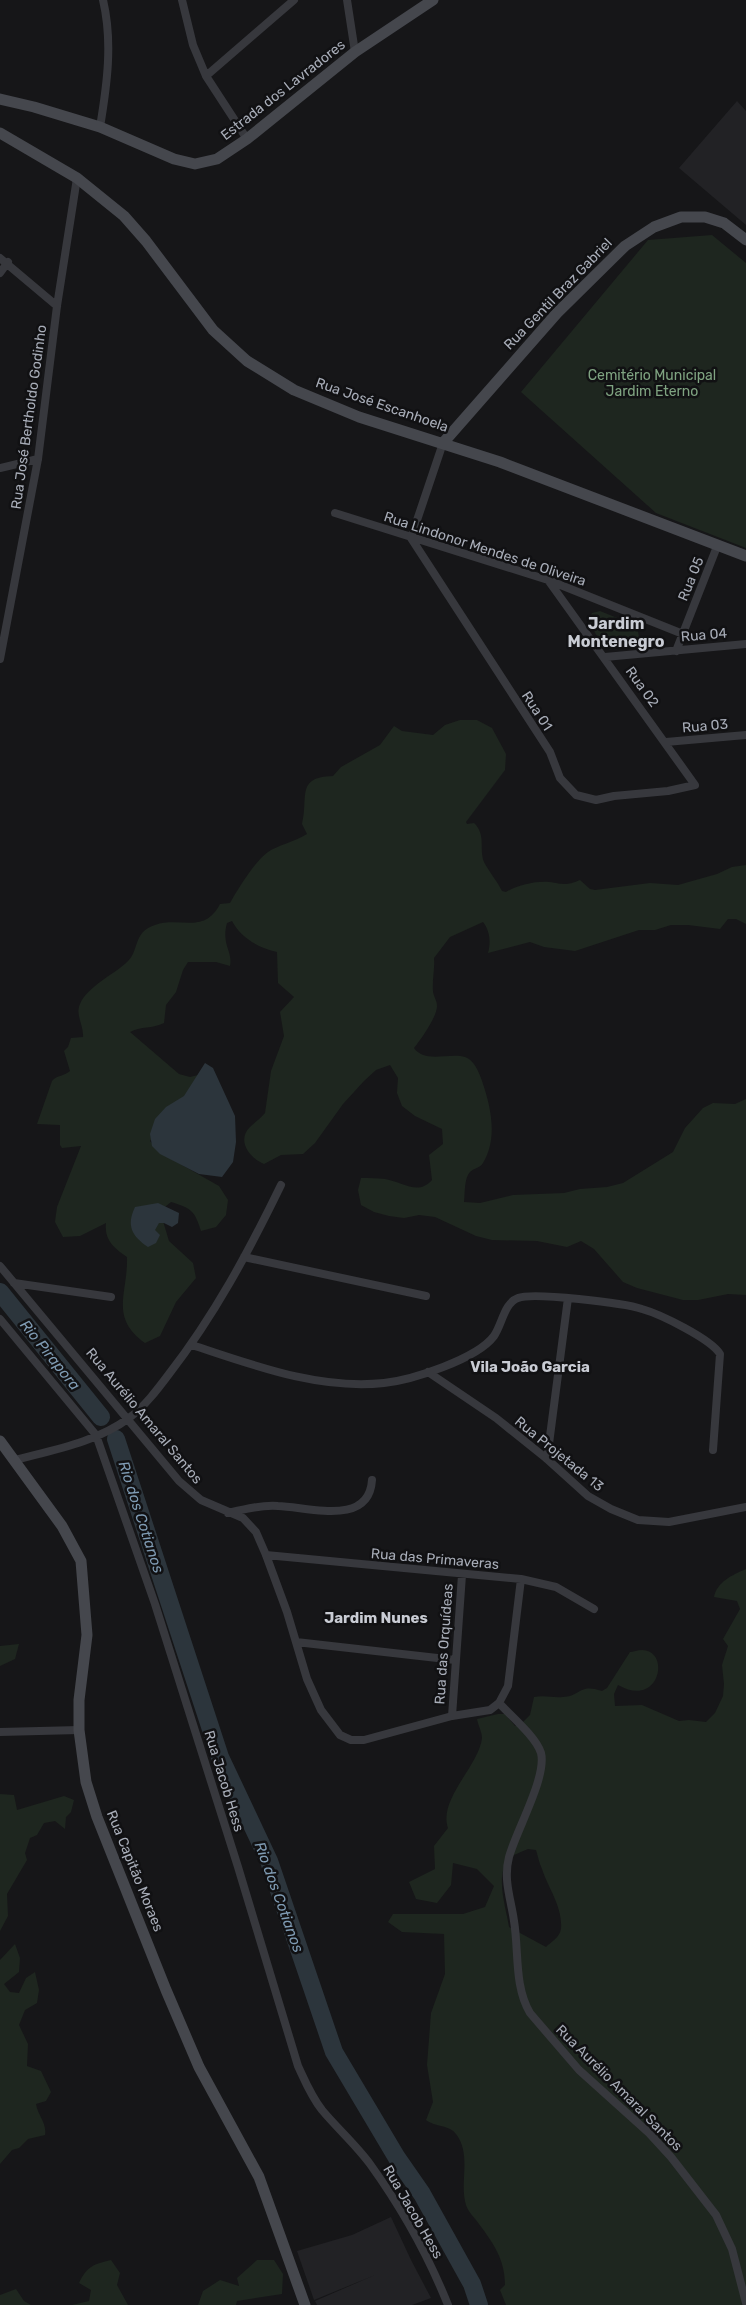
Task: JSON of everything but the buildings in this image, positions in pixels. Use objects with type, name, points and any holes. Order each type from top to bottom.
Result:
[{"type":"street","points":[[100,127],[108,56],[107,18],[103,0]]},
{"type":"street","points":[[182,0],[194,45],[206,76],[247,139]]},
{"type":"street","points":[[206,76],[294,0]]},
{"type":"street","points":[[346,0],[355,52]]},
{"type":"street","name":"Estrada dos Lavradores","points":[[0,100],[34,107],[100,127],[174,160],[195,164],[217,159],[247,139],[355,52],[433,0]]},
{"type":"street","name":"Rua José Escanhoela","points":[[0,133],[77,178],[124,216],[146,241],[213,330],[247,361],[294,390],[359,417],[443,443],[746,556]]},
{"type":"street","name":"Rua José Bertholdo Godinho","points":[[0,658],[38,458],[57,306],[77,178]]},
{"type":"street","name":"Rua Gentil Braz Gabriel","points":[[443,443],[557,313],[624,246],[654,227],[681,217],[705,217],[724,223],[746,240]]},
{"type":"street","points":[[0,258],[8,262],[57,306]]},
{"type":"street","points":[[0,273],[8,262]]},
{"type":"street","points":[[411,538],[443,443]]},
{"type":"street","points":[[0,468],[38,458]]},
{"type":"street","name":"Rua Lindonor Mendes de Oliveira","points":[[335,512],[411,538],[548,580],[683,634]]},
{"type":"street","name":"Rua 01","points":[[411,538],[550,752],[560,778],[576,795],[596,800],[614,796],[668,791],[695,785]]},
{"type":"street","name":"Rua 05","points":[[676,650],[718,544]]},
{"type":"street","name":"Rua 02","points":[[548,580],[695,785]]},
{"type":"street","name":"Rua 04","points":[[605,657],[746,644]]},
{"type":"street","name":"Rua 03","points":[[666,742],[746,735]]},
{"type":"street","points":[[15,1460],[59,1449],[96,1435],[128,1419],[149,1400],[192,1345],[244,1257],[281,1185]]},
{"type":"street","points":[[244,1257],[426,1296]]},
{"type":"street","name":"Rua Aurélio Amaral Santos","points":[[0,1266],[179,1481],[201,1500],[242,1518],[250,1524],[266,1555],[307,1679],[321,1710],[340,1736],[351,1740],[364,1740],[452,1716],[490,1710],[499,1704],[537,1744],[542,1762],[540,1772],[509,1857],[506,1874],[514,1920],[521,1990],[525,2005],[580,2070],[649,2133],[716,2215],[732,2249],[746,2303]]},
{"type":"street","points":[[14,1282],[111,1297]]},
{"type":"street","points":[[192,1345],[292,1377],[342,1383],[384,1383],[428,1372],[481,1349],[494,1335],[508,1307],[516,1298],[530,1296],[568,1298],[639,1308],[661,1315],[717,1349],[721,1360],[713,1450]]},
{"type":"street","points":[[547,1459],[568,1298]]},
{"type":"street","name":"Rua Jacob Hess","points":[[0,1320],[96,1435],[161,1622],[298,2066],[309,2091],[321,2109],[369,2162],[397,2204],[437,2278],[448,2305]]},
{"type":"street","name":"Rua Projetada 13","points":[[428,1372],[472,1401],[547,1459],[588,1496],[638,1520],[669,1522],[746,1507]]},
{"type":"street","name":"Rua Capitão Moraes","points":[[0,1442],[62,1526],[81,1561],[86,1635],[79,1700],[78,1730],[86,1782],[97,1817],[199,2067],[259,2177],[305,2305]]},
{"type":"street","points":[[228,1513],[261,1506],[337,1511],[353,1509],[364,1502],[372,1491],[372,1480]]},
{"type":"street","name":"Rua das Primaveras","points":[[266,1555],[462,1575],[521,1579],[556,1587],[594,1609]]},
{"type":"street","name":"Rua das Orquídeas","points":[[452,1716],[462,1575]]},
{"type":"street","points":[[499,1704],[508,1686],[521,1579]]},
{"type":"street","points":[[296,1642],[455,1660]]},
{"type":"street","points":[[0,1732],[78,1730]]},
{"type":"shaded area","points":[[737,101],[746,111],[746,225],[679,168]]},
{"type":"shaded area","points":[[205,1063],[213,1068],[235,1116],[236,1142],[233,1162],[222,1177],[199,1174],[160,1154],[152,1146],[150,1134],[155,1119],[166,1107],[184,1096]]},
{"type":"shaded area","points":[[158,1203],[179,1213],[178,1223],[172,1227],[159,1223],[155,1230],[160,1235],[156,1243],[148,1247],[134,1235],[131,1225],[132,1214],[135,1207]]},
{"type":"shaded area","points":[[391,2217],[431,2298],[412,2305],[317,2305],[315,2301],[375,2275],[314,2300],[297,2251],[352,2235]]},
{"type":"green space","name":"Cemitério Municipal Jardim Eterno","points":[[712,235],[746,263],[746,548],[656,513],[521,392],[648,240]]},
{"type":"green space","points":[[600,611],[637,626],[639,637],[634,642],[604,644],[598,638],[588,620],[592,613]]},
{"type":"green space","points":[[460,720],[477,720],[492,728],[506,754],[505,770],[466,822],[467,824],[474,823],[478,828],[483,859],[502,891],[506,892],[521,885],[532,883],[549,882],[565,884],[580,880],[590,889],[595,890],[650,883],[678,885],[717,874],[732,867],[746,865],[746,924],[736,919],[728,919],[720,929],[671,925],[655,930],[639,930],[575,951],[544,947],[530,942],[488,953],[489,937],[483,922],[450,937],[434,958],[433,993],[437,1004],[436,1011],[428,1028],[414,1048],[419,1053],[431,1057],[465,1057],[474,1064],[481,1078],[492,1122],[492,1133],[488,1153],[483,1163],[468,1175],[464,1202],[480,1203],[513,1195],[564,1193],[623,1183],[673,1152],[685,1128],[703,1108],[713,1103],[735,1104],[746,1099],[746,1295],[728,1294],[698,1300],[683,1300],[637,1288],[623,1282],[594,1249],[581,1241],[567,1247],[537,1241],[492,1240],[476,1236],[435,1217],[419,1215],[404,1218],[389,1216],[374,1212],[361,1205],[358,1190],[361,1178],[385,1179],[416,1188],[427,1185],[432,1180],[429,1155],[443,1144],[442,1129],[415,1116],[402,1106],[397,1093],[398,1078],[390,1065],[376,1070],[364,1081],[343,1104],[315,1143],[303,1154],[281,1155],[264,1164],[254,1158],[247,1148],[244,1138],[250,1127],[265,1113],[271,1071],[284,1036],[280,1012],[294,997],[278,983],[277,952],[264,948],[245,937],[232,921],[227,923],[225,937],[230,956],[230,966],[216,962],[188,962],[183,970],[176,992],[166,1005],[164,1023],[130,1032],[179,1074],[190,1077],[210,1072],[150,1141],[159,1152],[219,1186],[228,1200],[226,1215],[216,1227],[201,1231],[197,1219],[191,1211],[183,1206],[171,1202],[160,1211],[169,1241],[193,1263],[196,1278],[176,1302],[160,1336],[145,1343],[127,1324],[123,1304],[127,1257],[108,1239],[106,1223],[80,1236],[63,1237],[55,1222],[57,1207],[81,1146],[62,1148],[60,1145],[60,1125],[37,1124],[52,1081],[70,1071],[64,1051],[68,1047],[71,1038],[83,1037],[78,1012],[83,998],[94,986],[126,963],[133,953],[139,937],[148,928],[164,923],[191,923],[207,919],[220,904],[230,903],[247,876],[263,856],[307,834],[302,824],[306,791],[308,785],[313,780],[333,776],[341,767],[380,745],[394,726],[402,731],[433,735],[445,725]]},
{"type":"green space","points":[[746,1569],[746,2305],[506,2305],[500,2290],[505,2285],[501,2260],[489,2238],[466,2205],[464,2196],[464,2160],[461,2142],[453,2131],[426,2120],[433,2102],[427,2065],[431,2013],[445,1974],[444,1934],[402,1932],[388,1922],[393,1914],[463,1914],[485,1907],[494,1886],[477,1869],[453,1863],[451,1885],[437,1903],[416,1899],[409,1882],[435,1869],[434,1846],[448,1828],[446,1817],[449,1806],[479,1749],[482,1736],[477,1719],[505,1714],[515,1726],[519,1726],[530,1715],[534,1697],[569,1696],[589,1688],[602,1691],[607,1688],[630,1652],[642,1650],[651,1652],[656,1659],[658,1667],[657,1676],[652,1684],[644,1690],[632,1690],[618,1685],[614,1694],[615,1706],[642,1705],[679,1721],[706,1722],[715,1713],[723,1696],[722,1665],[728,1646],[723,1639],[740,1609],[737,1601],[714,1597],[722,1583]],"holes":[[[528,1849],[536,1850],[560,1913],[561,1921],[559,1934],[546,1947],[509,1927],[502,1891],[503,1873],[505,1865],[510,1858]]]},
{"type":"green space","points":[[19,1644],[15,1659],[0,1666],[0,1646]]},
{"type":"green space","points":[[0,1794],[14,1795],[17,1810],[64,1796],[74,1800],[71,1812],[66,1817],[65,1829],[55,1821],[44,1823],[37,1835],[30,1838],[25,1853],[27,1860],[7,1894],[8,1916],[0,1931]]},
{"type":"green space","points":[[15,1944],[20,1958],[19,1972],[4,1984],[10,1992],[19,1993],[26,1978],[35,1972],[39,1990],[37,2003],[25,2010],[19,2025],[28,2044],[27,2066],[41,2071],[51,2092],[46,2101],[36,2104],[44,2123],[45,2135],[28,2139],[19,2148],[12,2150],[0,2164],[0,1960]]},
{"type":"green space","points":[[111,2260],[120,2273],[117,2285],[128,2305],[72,2305],[89,2301],[91,2290],[79,2283],[88,2269]]},
{"type":"green space","points":[[257,2260],[274,2260],[283,2274],[282,2294],[237,2301],[236,2305],[198,2305],[203,2291],[220,2280],[239,2286],[237,2278]]},
{"type":"green space","points":[[16,2289],[24,2301],[31,2305],[0,2305],[0,2295]]},
{"type":"waterway","name":"Rio Pirapora","points":[[0,1292],[101,1417]]},
{"type":"waterway","name":"Rio dos Cotianos","points":[[116,1439],[220,1757],[269,1861],[334,2052],[397,2158],[422,2194],[472,2284],[479,2305]]},
{"type":"district","name":"Jardim Montenegro","points":[[616,632]]},
{"type":"district","name":"Vila João Garcia","points":[[530,1367]]},
{"type":"district","name":"Jardim Nunes","points":[[376,1618]]}]
